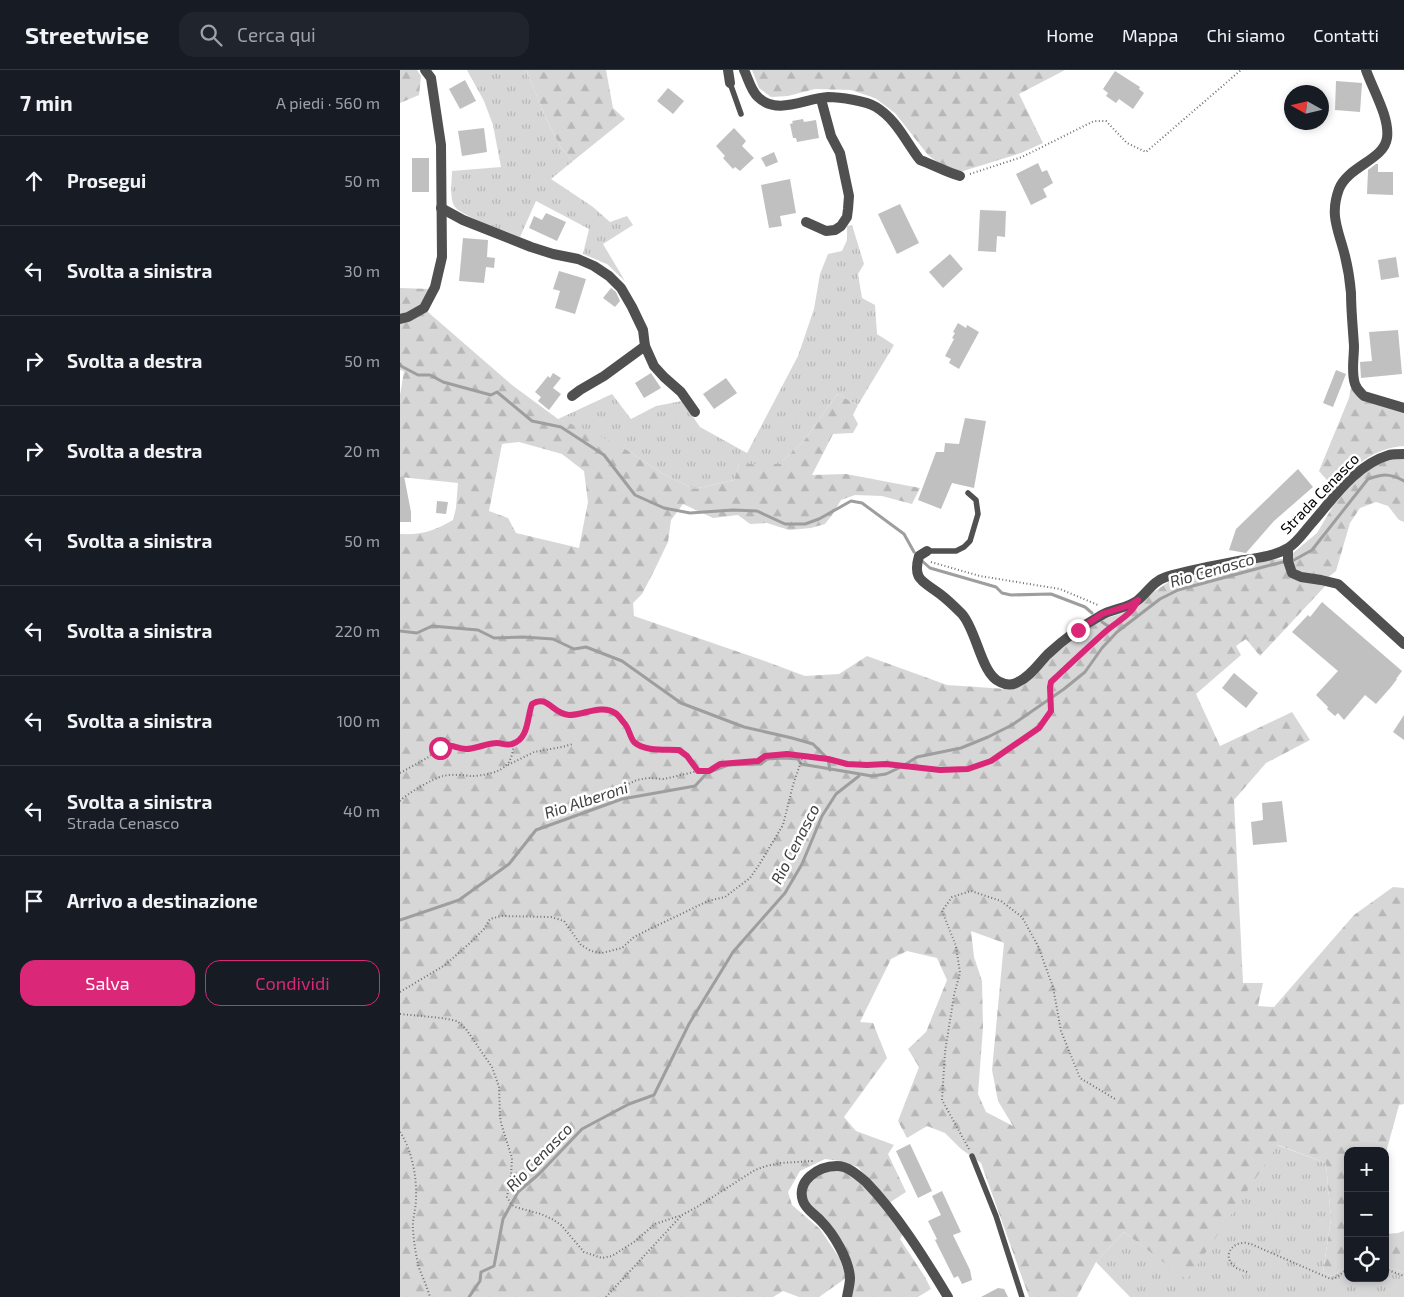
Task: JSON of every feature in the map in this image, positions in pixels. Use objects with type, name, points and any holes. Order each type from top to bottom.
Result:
[{"type":"street","points":[[400,319],[408,317],[424,308],[435,287],[442,257],[441,145],[431,78],[425,70]]},
{"type":"street","points":[[728,70],[730,83]]},
{"type":"street","points":[[744,70],[756,96],[764,102],[786,106],[828,97],[865,102],[876,107],[892,119],[920,160],[948,173],[960,176]]},
{"type":"street","points":[[1366,70],[1384,115],[1388,131],[1387,140],[1383,149],[1360,165],[1343,181],[1337,198],[1334,218],[1337,233],[1345,254],[1351,291],[1354,346],[1353,371],[1356,387],[1364,396],[1404,408]]},
{"type":"street","points":[[806,222],[826,231],[835,230],[841,226],[847,217],[848,209],[848,196],[840,153],[831,136],[821,99]]},
{"type":"street","points":[[441,208],[463,220],[531,247],[578,259],[594,266],[609,276],[621,288],[632,307],[643,330],[645,346],[654,366],[681,392],[695,412]]},
{"type":"street","points":[[572,396],[604,376],[645,346]]},
{"type":"street","name":"Strada Cenasco","points":[[925,552],[919,556],[916,566],[918,577],[926,585],[939,593],[963,616],[970,625],[986,667],[993,677],[1009,685],[1018,682],[1033,672],[1049,654],[1078,630],[1102,614],[1130,605],[1138,600],[1150,586],[1164,577],[1267,556],[1288,548],[1362,468],[1391,454],[1404,454]]},
{"type":"street","name":"Strada Cenasco","points":[[1288,548],[1288,561],[1292,573],[1301,577],[1338,584],[1404,644]]},
{"type":"street","points":[[847,1297],[850,1278],[842,1253],[826,1226],[805,1207],[802,1199],[804,1183],[810,1175],[822,1169],[838,1166],[853,1171],[876,1193],[948,1297]]},
{"type":"lane","points":[[730,83],[741,114]]},
{"type":"lane","points":[[925,552],[956,551],[970,541],[978,514],[976,500],[968,493]]},
{"type":"lane","points":[[972,1156],[996,1216],[1022,1297]]},
{"type":"path","points":[[960,176],[1022,157],[1094,121],[1106,122],[1127,143],[1146,152],[1241,70]]},
{"type":"path","points":[[925,552],[927,560],[980,576],[1060,590],[1111,610]]},
{"type":"path","points":[[582,797],[608,793],[637,780],[648,778],[664,779],[698,771],[709,771],[720,764],[758,761],[765,756],[787,754],[828,759],[847,764],[886,764],[940,770],[968,769],[991,761],[1039,728],[1051,711],[1051,682],[1107,630],[1124,618]]},
{"type":"path","points":[[400,772],[448,745],[467,749],[498,743],[514,744],[524,734],[532,704],[538,700],[543,700],[559,712],[569,715],[605,709],[616,713],[628,728],[634,741],[651,750],[679,750],[687,756],[698,771]]},
{"type":"path","points":[[508,765],[514,744]]},
{"type":"path","points":[[400,801],[442,776],[486,775],[534,752],[573,744]]},
{"type":"path","points":[[400,992],[445,965],[484,929],[490,919],[501,916],[551,917],[564,920],[581,946],[591,951],[602,953],[622,948],[634,937],[654,927],[708,901],[725,897],[750,878],[783,825],[793,785],[803,756]]},
{"type":"path","points":[[972,1156],[942,1100],[945,1052],[954,995],[960,973],[956,946],[942,911],[952,897],[971,892],[1001,901],[1022,917],[1038,946],[1054,987],[1061,1031],[1080,1078],[1115,1099]]},
{"type":"path","points":[[400,1014],[456,1021],[466,1029],[492,1067],[499,1087],[501,1123],[512,1158],[507,1197],[515,1207],[541,1214],[561,1225],[584,1252],[602,1258],[612,1256],[634,1242],[655,1224],[697,1208],[755,1170],[781,1163],[819,1162]]},
{"type":"path","points":[[400,1132],[404,1137],[412,1162],[415,1182],[416,1200],[412,1227],[414,1246],[419,1267],[430,1297]]},
{"type":"path","points":[[606,1297],[682,1214]]},
{"type":"path","points":[[1247,1272],[1239,1269],[1228,1259],[1231,1248],[1243,1242],[1331,1279],[1344,1272]]},
{"type":"path","points":[[1389,1270],[1404,1276]]},
{"type":"green space","points":[[400,70],[417,70],[421,76],[419,95],[400,103]]},
{"type":"green space","points":[[467,70],[526,70],[561,148],[573,161],[551,179],[593,207],[610,222],[627,216],[633,225],[603,244],[625,281],[607,264],[583,254],[589,229],[536,201],[520,237],[467,215],[455,207],[451,195],[452,171],[501,167],[493,125],[484,101]]},
{"type":"green space","points":[[526,70],[606,70],[613,108],[625,119],[573,161],[561,148]]},
{"type":"green space","points":[[752,70],[1065,70],[1019,94],[1043,143],[1021,153],[960,172],[944,167],[928,155],[895,113],[875,98],[851,90],[815,89],[788,96],[771,97],[759,88]]},
{"type":"green space","points":[[852,225],[864,264],[858,274],[862,298],[875,305],[877,334],[894,345],[858,405],[837,394],[804,441],[779,464],[739,464],[734,480],[694,489],[663,474],[627,450],[558,419],[612,394],[631,419],[656,406],[682,401],[700,427],[747,453],[798,356],[814,309],[820,274],[828,254],[842,251],[847,240],[847,226]]},
{"type":"green space","points":[[400,288],[430,289],[421,306],[512,385],[558,419],[592,432],[627,450],[663,474],[694,489],[734,480],[739,464],[779,464],[804,441],[837,394],[858,405],[853,415],[858,424],[853,433],[833,434],[812,475],[846,474],[920,488],[912,504],[882,496],[855,495],[841,500],[825,524],[811,528],[789,530],[767,523],[750,524],[738,515],[713,518],[683,504],[671,520],[668,542],[653,573],[642,594],[633,603],[634,616],[805,676],[839,674],[867,656],[947,685],[1006,689],[1095,622],[1123,613],[1170,581],[1192,574],[1265,560],[1283,559],[1291,575],[1328,583],[1260,656],[1246,639],[1236,646],[1241,655],[1196,694],[1220,746],[1292,712],[1310,740],[1266,763],[1234,800],[1243,983],[1263,983],[1258,1006],[1274,1007],[1354,915],[1393,887],[1404,888],[1404,1104],[1399,1105],[1387,1147],[1344,1147],[1344,1268],[1332,1276],[1323,1272],[1331,1219],[1326,1163],[1278,1145],[1187,1280],[1124,1232],[1096,1262],[1077,1297],[1029,1297],[981,1163],[961,1149],[945,1133],[927,1126],[907,1138],[898,1121],[919,1067],[908,1049],[926,1032],[947,980],[937,958],[907,951],[891,959],[860,1022],[873,1023],[887,1058],[844,1117],[856,1131],[894,1145],[888,1154],[906,1192],[889,1203],[858,1167],[840,1161],[825,1159],[800,1171],[788,1192],[792,1205],[820,1229],[840,1259],[846,1278],[819,1297],[799,1297],[783,1291],[773,1297],[400,1297],[400,534],[428,532],[453,520],[458,483],[400,477],[400,395],[404,371],[400,370]],"holes":[[[519,442],[562,454],[584,471],[588,502],[579,548],[516,533],[508,518],[489,511],[502,444]],[[971,931],[1004,943],[992,1070],[998,1101],[1013,1126],[986,1112],[978,1094],[983,1027],[982,981],[974,957]]]},
{"type":"green space","points":[[1351,387],[1404,411],[1404,446],[1383,450],[1373,455],[1332,486],[1319,471],[1349,398]]},
{"type":"green space","points":[[1392,458],[1404,458],[1404,522],[1399,520],[1388,506],[1376,502],[1360,508],[1350,523],[1336,571],[1327,578],[1295,571],[1291,556],[1293,553],[1317,533],[1333,506],[1362,472]]},
{"type":"green space","points":[[1277,1145],[1326,1163],[1331,1219],[1323,1272],[1332,1276],[1344,1268],[1344,1282],[1389,1282],[1389,1267],[1404,1272],[1404,1297],[1130,1297],[1096,1262],[1124,1232],[1187,1279]]},
{"type":"green space","points":[[836,1169],[854,1176],[876,1196],[903,1233],[900,1239],[931,1289],[918,1297],[851,1297],[853,1278],[807,1203],[805,1191],[812,1178]]},
{"type":"green space","points":[[1404,1231],[1404,1272],[1389,1267],[1389,1234]]},
{"type":"building","points":[[1115,71],[1140,87],[1139,89],[1144,93],[1133,109],[1119,99],[1116,103],[1106,96],[1108,93],[1103,89]]},
{"type":"building","points":[[465,80],[476,101],[460,109],[449,89]]},
{"type":"building","points":[[1336,81],[1362,83],[1360,112],[1335,110]]},
{"type":"building","points":[[668,88],[684,101],[673,114],[657,101]]},
{"type":"building","points":[[803,119],[804,122],[816,120],[819,138],[797,142],[796,138],[793,138],[790,124],[793,123],[792,121]]},
{"type":"building","points":[[484,128],[487,152],[462,156],[458,131]]},
{"type":"building","points":[[734,128],[746,141],[742,146],[754,158],[740,171],[735,167],[733,169],[723,158],[725,156],[716,146]]},
{"type":"building","points":[[774,152],[778,162],[766,167],[761,158]]},
{"type":"building","points":[[412,158],[429,158],[429,192],[412,192]]},
{"type":"building","points":[[1038,163],[1042,172],[1047,170],[1053,183],[1043,189],[1047,197],[1031,205],[1016,174]]},
{"type":"building","points":[[1378,164],[1378,172],[1393,172],[1393,195],[1367,194],[1368,170]]},
{"type":"building","points":[[790,179],[796,213],[780,216],[782,226],[769,228],[761,185]]},
{"type":"building","points":[[900,204],[919,243],[897,254],[878,214]]},
{"type":"building","points":[[980,210],[1006,211],[1005,237],[997,236],[996,252],[978,251]]},
{"type":"building","points":[[546,213],[566,222],[557,241],[529,228],[534,216],[542,220]]},
{"type":"building","points":[[463,238],[488,240],[487,257],[495,258],[494,268],[486,267],[484,283],[459,281]]},
{"type":"building","points":[[950,254],[963,269],[943,288],[929,272]]},
{"type":"building","points":[[1396,257],[1399,277],[1381,280],[1378,260]]},
{"type":"building","points":[[559,271],[586,279],[575,314],[555,308],[560,291],[553,289]]},
{"type":"building","points":[[611,288],[616,292],[620,301],[615,307],[603,298]]},
{"type":"building","points":[[958,323],[966,328],[967,325],[979,332],[959,369],[949,363],[951,359],[945,356],[954,339],[952,338],[955,333],[953,332]]},
{"type":"building","points":[[1398,330],[1402,374],[1361,378],[1360,362],[1372,361],[1369,332]]},
{"type":"building","points":[[1336,370],[1346,374],[1333,407],[1323,403]]},
{"type":"building","points":[[553,373],[561,378],[553,388],[561,394],[549,410],[538,401],[541,397],[535,392],[548,376],[550,378]]},
{"type":"building","points":[[651,373],[661,388],[644,398],[635,383]]},
{"type":"building","points":[[726,378],[737,393],[714,409],[703,394]]},
{"type":"building","points":[[965,418],[986,421],[974,488],[952,483],[941,509],[918,500],[936,452],[944,452],[945,443],[959,444]]},
{"type":"building","points":[[1298,469],[1313,487],[1274,521],[1246,553],[1229,550],[1236,529]]},
{"type":"building","points":[[404,476],[411,512],[411,522],[400,522],[400,477]]},
{"type":"building","points":[[437,501],[448,502],[446,514],[436,513]]},
{"type":"building","points":[[1322,602],[1402,671],[1376,704],[1365,695],[1344,720],[1338,713],[1335,716],[1327,709],[1328,707],[1316,695],[1338,671],[1292,632],[1308,615],[1310,617]]},
{"type":"building","points":[[1234,673],[1258,693],[1246,708],[1222,688]]},
{"type":"building","points":[[1404,715],[1404,740],[1393,732]]},
{"type":"building","points":[[1282,801],[1287,842],[1253,845],[1251,822],[1263,820],[1262,803]]},
{"type":"building","points":[[910,1144],[932,1191],[918,1198],[896,1151]]},
{"type":"building","points":[[942,1191],[961,1232],[953,1235],[970,1270],[972,1280],[962,1284],[958,1276],[954,1278],[935,1240],[937,1239],[928,1221],[941,1215],[932,1196]]},
{"type":"building","points":[[998,1288],[1004,1289],[1008,1297],[981,1297]]},
{"type":"waterway","points":[[400,364],[418,375],[430,375],[443,382],[491,395],[497,392],[532,421],[561,427],[604,455],[635,495],[664,508],[690,513],[733,510],[757,511],[785,524],[805,524],[819,519],[851,501],[862,503],[904,534],[914,552]]},
{"type":"waterway","name":"Rio Cenasco","points":[[1294,560],[1312,550],[1368,479],[1386,475],[1404,481]]},
{"type":"waterway","points":[[921,560],[930,568],[996,587],[1002,593],[1011,595],[1051,594],[1085,607],[1092,613]]},
{"type":"waterway","name":"Rio Alberoni","points":[[400,920],[459,900],[509,864],[536,830],[622,799],[695,786],[707,773],[728,765],[761,764],[767,759],[798,759],[801,764],[872,776],[886,774],[917,757],[961,748],[1012,725],[1064,689],[1085,672],[1102,648],[1117,632],[1160,599],[1178,590],[1283,562]]},
{"type":"waterway","points":[[1102,622],[1108,626]]},
{"type":"waterway","points":[[400,631],[417,633],[432,626],[478,630],[494,638],[553,639],[574,649],[586,647],[622,661],[681,703],[744,727],[813,744],[828,759],[830,770]]},
{"type":"waterway","name":"Rio Cenasco","points":[[469,1297],[480,1281],[481,1272],[494,1266],[503,1219],[518,1192],[539,1174],[582,1129],[629,1104],[654,1095],[689,1024],[733,952],[785,893],[802,864],[822,816],[836,794],[859,776]]},
{"type":"route","points":[[440,748],[448,745],[467,749],[498,743],[514,744],[524,734],[532,704],[538,700],[543,700],[559,712],[569,715],[605,709],[616,713],[628,728],[634,741],[651,750],[679,750],[687,756],[698,771],[709,771],[720,764],[758,761],[765,756],[787,754],[828,759],[847,764],[886,764],[940,770],[968,769],[991,761],[1039,728],[1051,711],[1051,682],[1107,630],[1128,615],[1138,600],[1130,605],[1102,614],[1078,630]]}]
